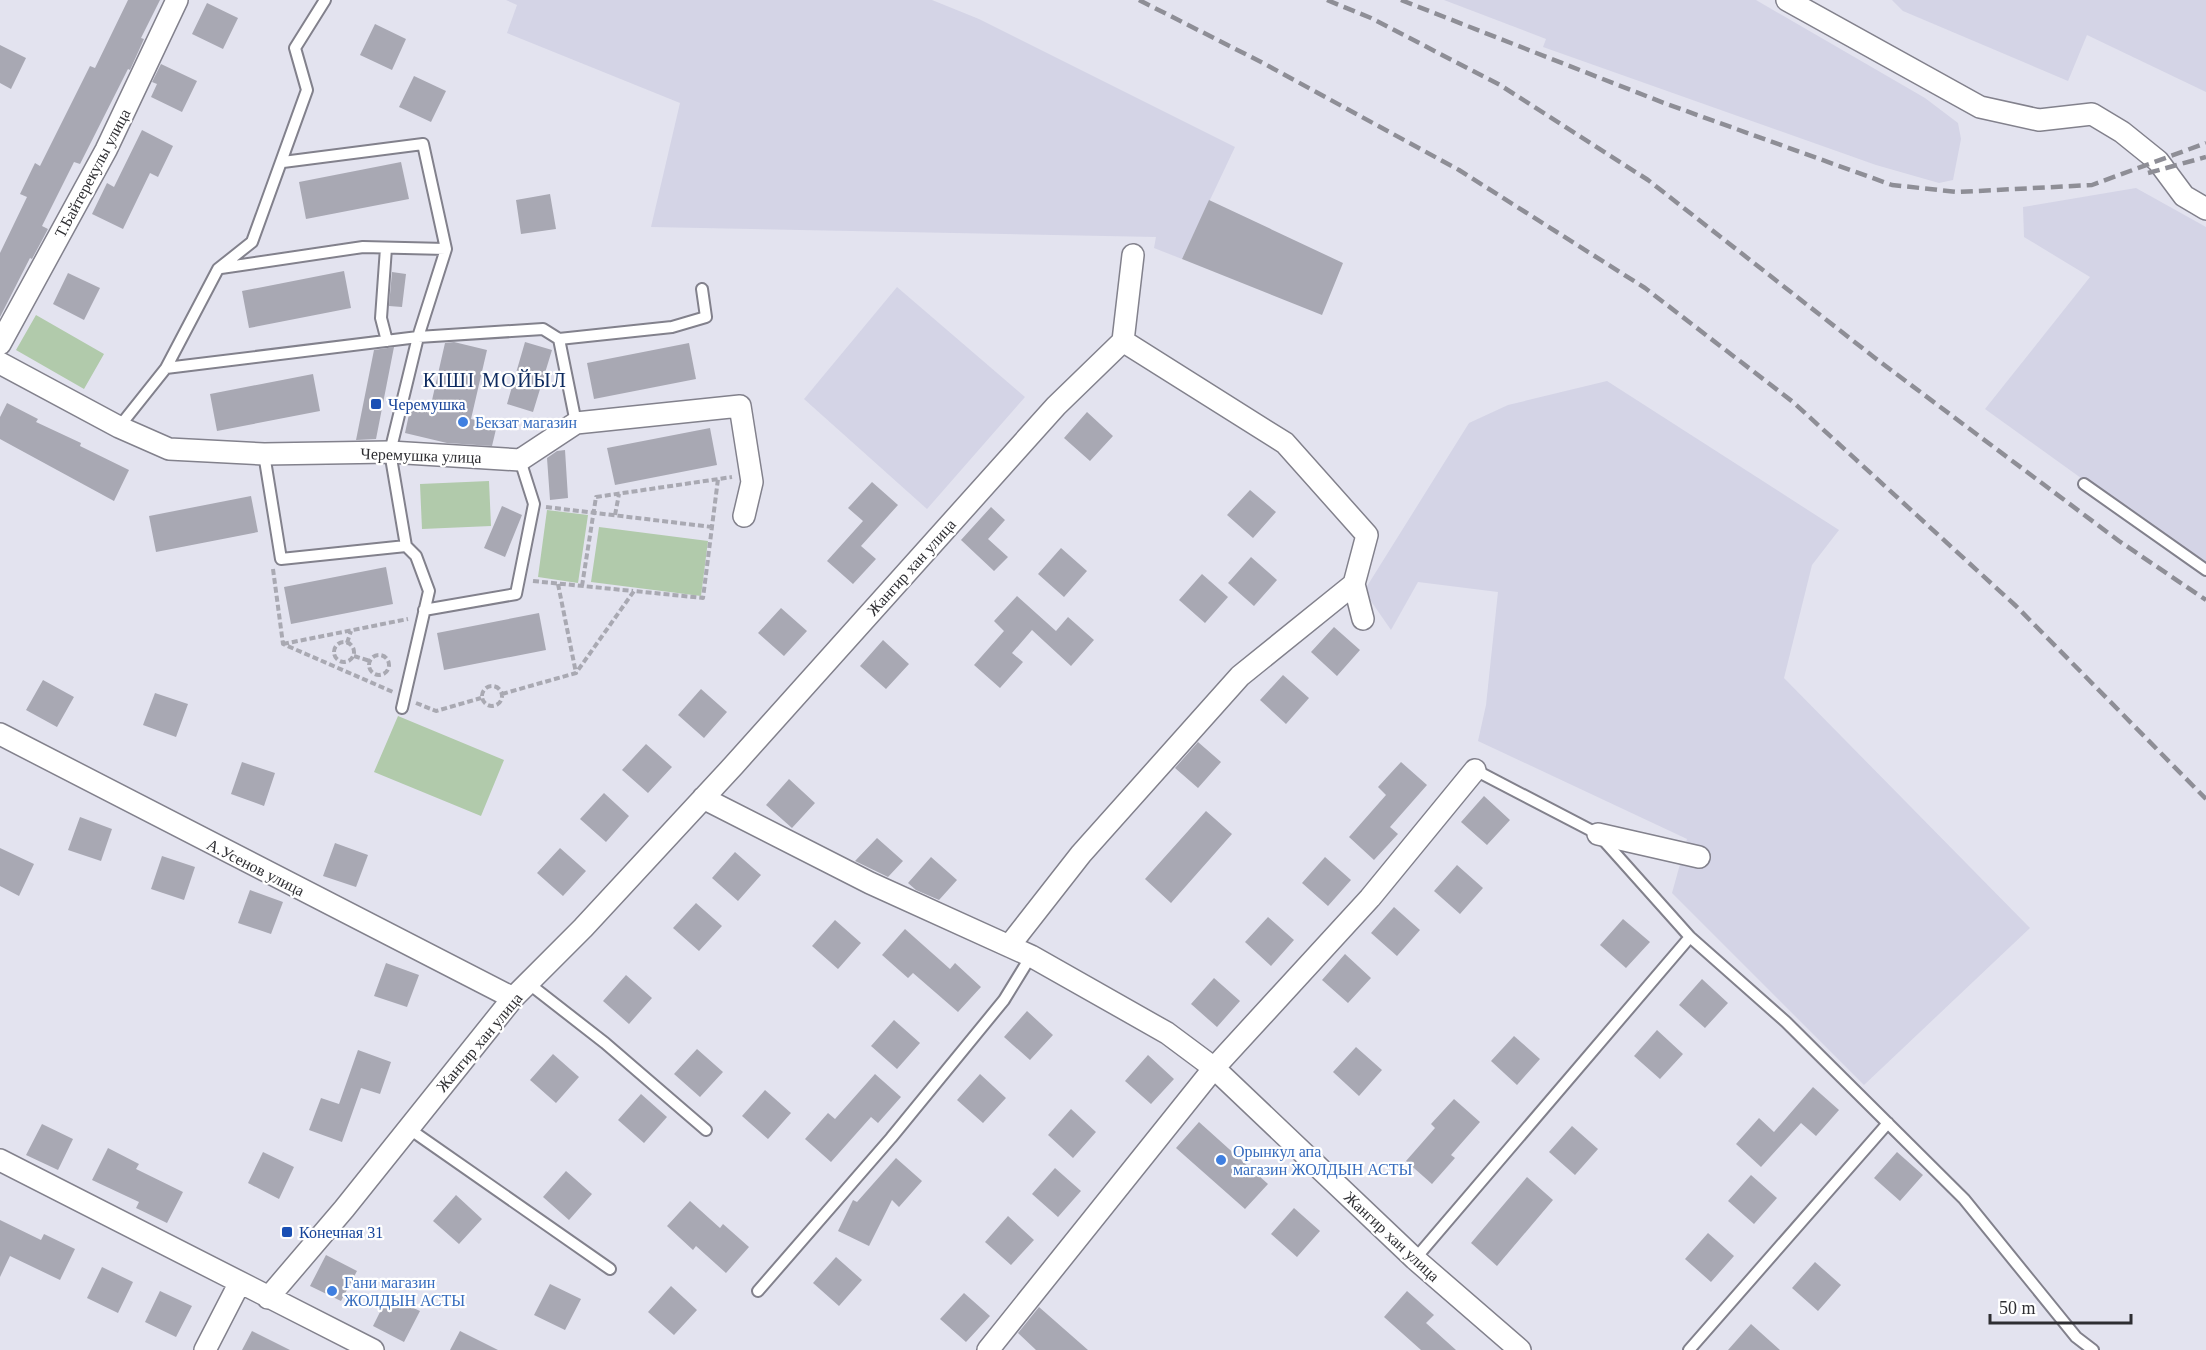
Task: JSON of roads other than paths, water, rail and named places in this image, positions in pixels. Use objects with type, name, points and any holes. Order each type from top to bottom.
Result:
[{"type":"street","name":"Т.Байтерекулы улица","points":[[0,344],[106,150],[177,0]]},
{"type":"street","points":[[1786,0],[1980,107],[2039,120],[2092,114],[2122,132],[2149,154],[2184,196],[2206,209]]},
{"type":"street","points":[[1132,255],[1123,341],[1285,442],[1368,535],[1354,584],[1363,619]]},
{"type":"street","name":"Жангир хан улица","points":[[268,1298],[513,998],[583,928],[703,798],[1056,406],[1123,341]]},
{"type":"street","name":"Черемушка улица","points":[[0,363],[119,427],[169,449],[264,454],[390,452],[520,460]]},
{"type":"street","points":[[520,460],[576,423],[740,406],[752,482],[744,516]]},
{"type":"street","points":[[1009,946],[1082,855],[1240,675],[1354,584]]},
{"type":"street","name":"А.Усенов улица","points":[[0,734],[513,998]]},
{"type":"street","points":[[988,1350],[1214,1068],[1370,898],[1475,770]]},
{"type":"street","name":"Жангир хан улица","points":[[703,798],[870,883],[1031,956],[1167,1033],[1214,1068],[1415,1259],[1520,1350]]},
{"type":"street","points":[[1598,834],[1699,857]]},
{"type":"street","points":[[0,1160],[239,1284],[373,1350]]},
{"type":"street","points":[[205,1350],[239,1284]]},
{"type":"lane","points":[[119,427],[166,368],[218,269],[252,242],[283,162],[307,90],[295,48],[325,0]]},
{"type":"lane","points":[[283,162],[423,144],[446,249],[418,337],[390,452],[406,546],[416,556],[429,591],[403,703]]},
{"type":"lane","points":[[218,269],[363,247],[446,249]]},
{"type":"lane","points":[[386,248],[381,318],[387,341]]},
{"type":"lane","points":[[166,368],[418,337],[543,329],[559,339],[672,327],[706,317],[702,289]]},
{"type":"lane","points":[[559,339],[576,423]]},
{"type":"lane","points":[[264,454],[281,559],[406,546]]},
{"type":"lane","points":[[423,613],[516,594],[534,504],[520,460]]},
{"type":"lane","points":[[2084,484],[2206,570]]},
{"type":"lane","points":[[1475,770],[1598,834],[1690,937],[1786,1022],[1964,1200],[2076,1337],[2093,1350]]},
{"type":"lane","points":[[1415,1259],[1690,937]]},
{"type":"lane","points":[[759,1291],[891,1138],[1004,1000],[1031,956]]},
{"type":"lane","points":[[528,983],[605,1043],[706,1130]]},
{"type":"lane","points":[[1689,1350],[1888,1123]]},
{"type":"lane","points":[[408,1128],[610,1269]]},
{"type":"railway","points":[[1139,0],[1263,63],[1459,170],[1645,288],[1793,402],[2016,606],[2206,799]]},
{"type":"railway","points":[[1327,0],[1371,18],[1500,85],[1648,180],[1875,358],[2119,541],[2206,600]]},
{"type":"railway","points":[[1401,0],[1664,103],[1892,185],[1958,192],[2092,185],[2206,143]]},
{"type":"railway","points":[[2148,173],[2206,157]]},
{"type":"place","name":"Черемушка","points":[[376,404]]},
{"type":"place","name":"Бекзат магазин","points":[[463,422]]},
{"type":"place","name":"Орынкул апа магазин ЖОЛДЫН АСТЫ","points":[[1221,1160]]},
{"type":"place","name":"Конечная 31","points":[[287,1232]]},
{"type":"place","name":"Гани магазин ЖОЛДЫН АСТЫ","points":[[332,1291]]},
{"type":"district","name":"КІШІ МОЙЫЛ","points":[[495,380]]}]
